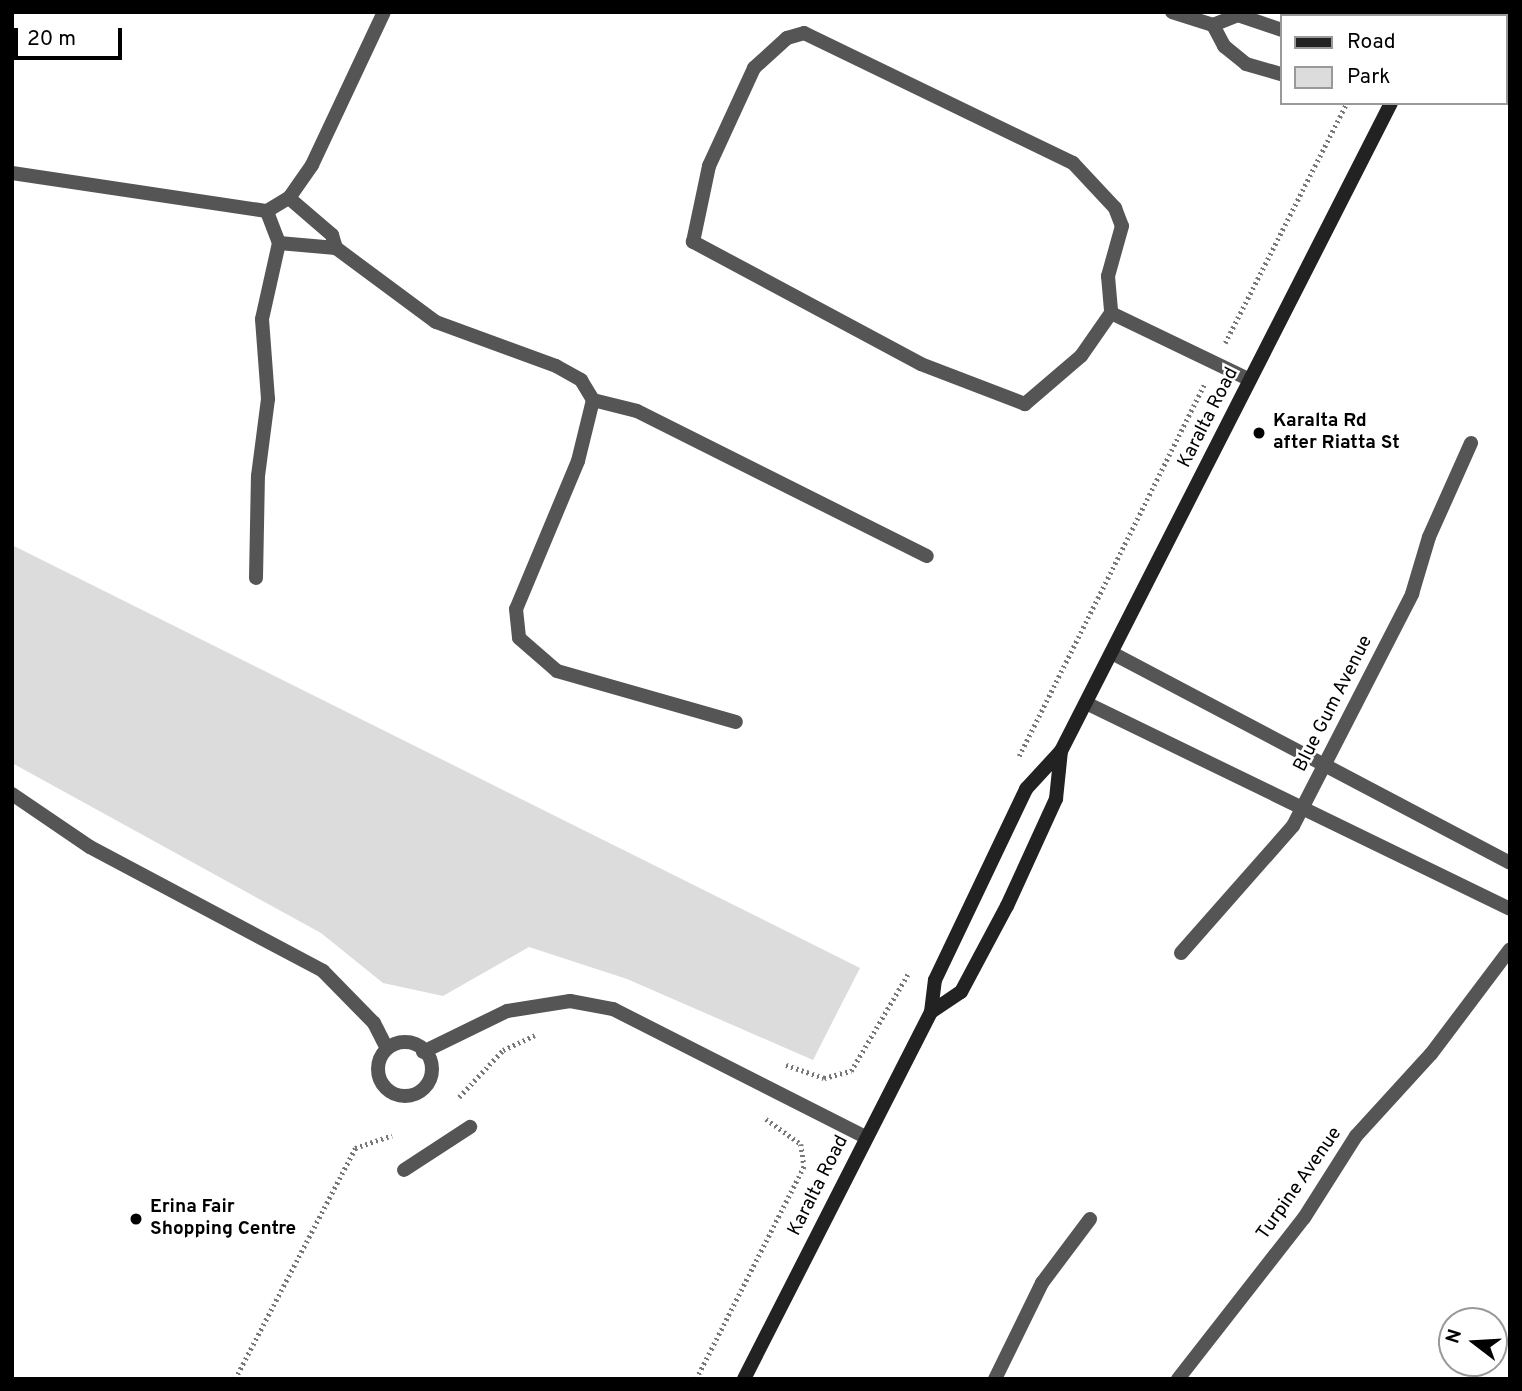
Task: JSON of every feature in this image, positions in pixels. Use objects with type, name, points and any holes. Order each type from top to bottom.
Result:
[{"type":"street","points":[[12,173],[267,211],[289,198],[312,165],[384,12]]},
{"type":"street","points":[[1172,12],[1213,25],[1238,15],[1280,29]]},
{"type":"street","points":[[1213,25],[1224,46],[1246,64],[1280,73]]},
{"type":"street","points":[[804,33],[1081,168],[1100,186],[1122,226],[1108,276],[1111,313],[1100,335],[1048,386],[1025,404],[1009,402],[920,364],[704,251],[693,242],[709,166],[754,68],[787,38],[804,33]]},
{"type":"street","name":"Karalta Road","points":[[744,1379],[931,1012],[934,980],[1026,789],[1061,751],[1250,380],[1385,105]]},
{"type":"street","points":[[289,198],[332,235],[336,247]]},
{"type":"street","points":[[256,578],[258,476],[268,399],[262,319],[279,243],[267,211]]},
{"type":"street","points":[[279,243],[336,247],[436,322],[556,366],[581,380],[593,400],[578,460],[516,609],[519,638],[557,671],[736,722]]},
{"type":"street","points":[[1111,313],[1250,380]]},
{"type":"street","points":[[593,400],[637,411],[927,556]]},
{"type":"street","name":"Blue Gum Avenue","points":[[1181,953],[1304,806],[1412,594],[1429,537],[1471,443]]},
{"type":"street","points":[[1112,653],[1304,751],[1322,769],[1510,863]]},
{"type":"street","points":[[1086,703],[1304,806],[1510,909]]},
{"type":"street","name":"Karalta Road","points":[[931,1012],[961,992],[1007,906],[1056,799],[1061,751]]},
{"type":"street","points":[[12,794],[90,847],[323,971],[374,1023],[387,1048]]},
{"type":"street","name":"Turpine Avenue","points":[[1178,1379],[1304,1218],[1356,1136],[1423,1064],[1510,949]]},
{"type":"street","points":[[423,1052],[533,1003],[602,1007],[865,1137]]},
{"type":"street","points":[[411,1042],[433,1066],[429,1083],[400,1097],[385,1088],[377,1072],[387,1048],[411,1042]]},
{"type":"street","points":[[404,1170],[470,1127]]},
{"type":"street","points":[[995,1379],[1042,1283],[1090,1220]]},
{"type":"path","points":[[1013,767],[1346,105]]},
{"type":"path","points":[[776,1060],[812,1076],[851,1071],[917,957]]},
{"type":"path","points":[[460,1097],[503,1050],[545,1033]]},
{"type":"path","points":[[234,1379],[355,1148],[392,1135]]},
{"type":"path","points":[[696,1379],[807,1160]]},
{"type":"green space","points":[[12,545],[860,968],[813,1060],[627,979],[529,947],[443,996],[383,983],[321,933],[12,763]]},
{"type":"place","name":"Karalta Rd after Riatta St","points":[[1259,433]]},
{"type":"place","name":"Erina Fair Shopping Centre","points":[[136,1219]]}]
